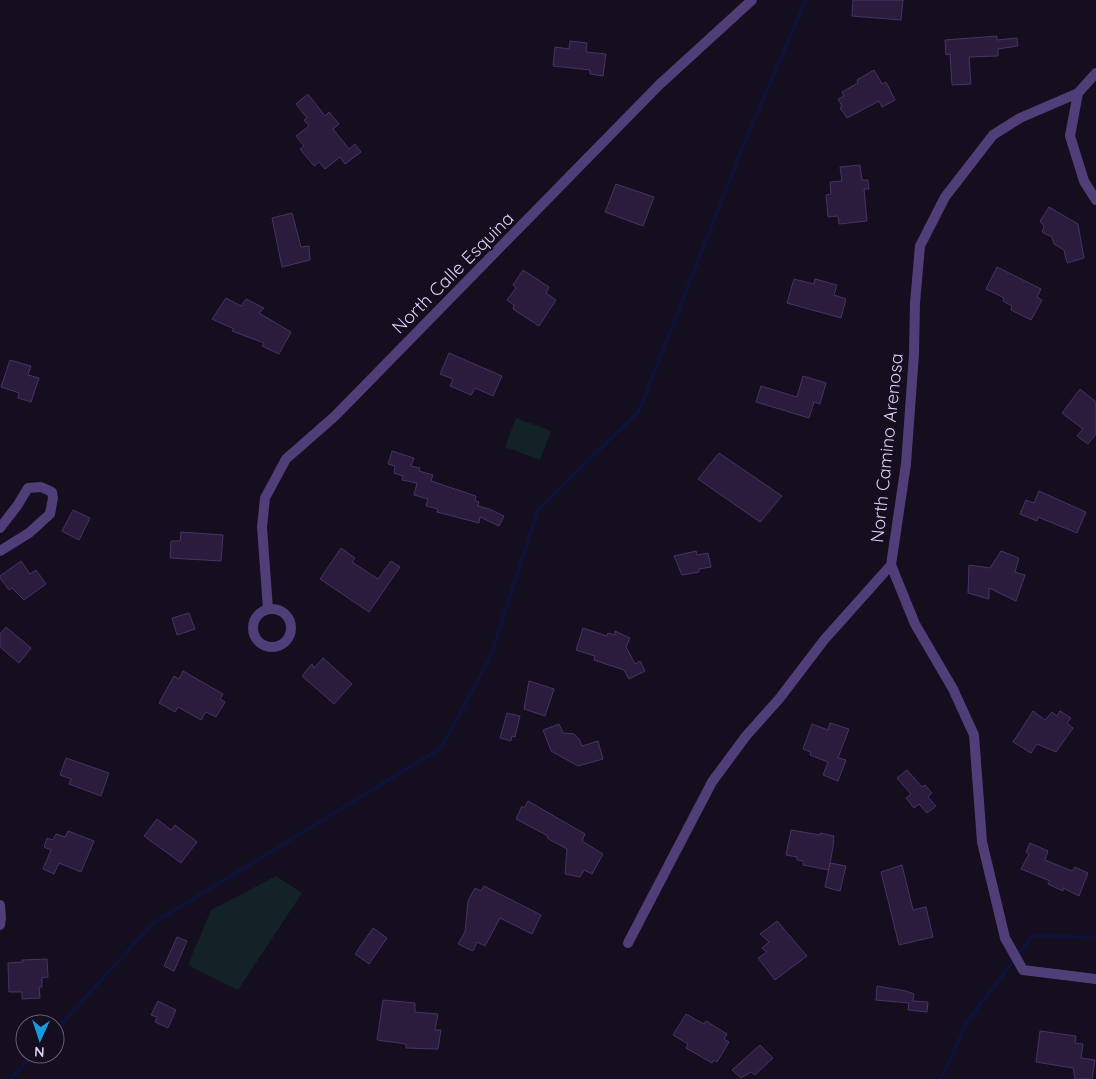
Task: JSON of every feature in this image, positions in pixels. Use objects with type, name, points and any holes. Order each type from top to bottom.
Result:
[{"type":"street","name":"North Calle Esquina","points":[[268,609],[262,527],[265,498],[286,459],[334,416],[659,86],[752,0]]},
{"type":"street","name":"North Camino Arenosa","points":[[628,943],[712,782],[746,736],[780,699],[824,640],[891,565],[906,464],[914,354],[914,302],[920,246],[945,197],[993,135],[1020,118],[1078,93],[1096,73]]},
{"type":"street","points":[[1078,93],[1070,136],[1084,181],[1096,200]]},
{"type":"street","points":[[0,528],[28,488],[41,487],[52,492],[53,498],[50,514],[29,532],[0,551]]},
{"type":"street","points":[[891,565],[915,624],[953,689],[974,735],[982,842],[1005,938],[1023,970],[1096,979]]},
{"type":"street","points":[[0,905],[2,918],[0,925]]},
{"type":"shaded area","points":[[516,418],[551,431],[540,460],[505,447]]},
{"type":"shaded area","points":[[276,876],[302,893],[238,990],[188,965],[211,910]]},
{"type":"building","points":[[853,0],[903,0],[901,20],[852,16]]},
{"type":"building","points":[[997,36],[997,40],[1017,38],[1018,46],[998,49],[998,56],[969,57],[971,84],[952,85],[950,54],[946,55],[945,40]]},
{"type":"building","points":[[570,41],[587,43],[586,52],[606,54],[603,76],[590,74],[590,70],[553,66],[555,47],[569,49]]},
{"type":"building","points":[[874,70],[882,84],[886,82],[895,100],[882,107],[879,101],[847,118],[840,108],[842,106],[838,99],[844,96],[842,92],[858,83],[857,80]]},
{"type":"building","points":[[308,94],[325,116],[329,112],[339,124],[333,129],[349,149],[355,144],[361,152],[345,164],[340,157],[325,169],[319,162],[314,166],[300,149],[304,146],[296,136],[309,126],[304,120],[307,118],[296,104]]},
{"type":"building","points":[[860,165],[862,180],[868,180],[869,189],[864,189],[867,221],[839,224],[838,216],[828,217],[826,195],[831,194],[830,182],[842,181],[840,167]]},
{"type":"building","points":[[616,184],[654,197],[643,226],[605,212]]},
{"type":"building","points":[[1049,207],[1078,224],[1084,258],[1067,263],[1064,250],[1054,244],[1052,237],[1042,232],[1044,226],[1040,221]]},
{"type":"building","points":[[292,213],[301,247],[309,246],[310,260],[282,267],[272,218]]},
{"type":"building","points":[[997,267],[1041,289],[1037,297],[1042,300],[1031,320],[1011,310],[1012,306],[1003,301],[1004,298],[986,289]]},
{"type":"building","points":[[523,270],[549,287],[546,293],[556,300],[539,326],[513,309],[514,305],[507,300],[516,288],[513,285]]},
{"type":"building","points":[[794,279],[814,284],[815,279],[837,285],[834,295],[846,299],[841,318],[787,303]]},
{"type":"building","points":[[226,298],[241,306],[246,299],[264,308],[259,313],[291,332],[279,354],[262,346],[264,343],[232,331],[234,329],[212,319]]},
{"type":"building","points":[[449,353],[502,376],[493,396],[475,388],[471,395],[450,386],[453,379],[440,374]]},
{"type":"building","points":[[10,360],[31,366],[28,375],[39,378],[31,402],[18,398],[19,393],[1,387]]},
{"type":"building","points":[[803,376],[826,383],[820,404],[814,402],[809,418],[756,402],[761,386],[797,397]]},
{"type":"building","points":[[1080,389],[1096,402],[1096,434],[1088,444],[1077,436],[1083,429],[1062,413]]},
{"type":"building","points":[[392,451],[414,458],[411,466],[420,468],[419,471],[433,475],[431,481],[476,496],[475,501],[479,502],[478,506],[504,516],[499,526],[480,517],[479,523],[437,512],[438,509],[426,506],[428,499],[414,495],[417,483],[402,480],[403,476],[394,473],[395,466],[388,464]]},
{"type":"building","points":[[719,453],[782,496],[760,522],[698,479]]},
{"type":"building","points":[[1039,491],[1086,512],[1077,533],[1038,517],[1037,521],[1020,514],[1026,500],[1034,503]]},
{"type":"building","points":[[73,510],[90,518],[79,540],[62,531]]},
{"type":"building","points":[[181,532],[223,535],[221,561],[170,558],[171,541],[180,541]]},
{"type":"building","points":[[341,548],[355,558],[352,562],[378,579],[391,561],[400,567],[369,612],[320,579]]},
{"type":"building","points":[[696,551],[697,555],[708,553],[711,567],[699,569],[699,572],[682,575],[674,556]]},
{"type":"building","points":[[1001,551],[1019,558],[1015,572],[1025,575],[1016,601],[989,588],[989,599],[968,593],[969,565],[990,568]]},
{"type":"building","points":[[21,561],[30,574],[36,570],[46,584],[24,600],[12,588],[9,590],[0,578],[0,576]]},
{"type":"building","points":[[189,613],[195,629],[177,635],[172,618]]},
{"type":"building","points":[[6,627],[31,648],[19,663],[0,647],[0,634]]},
{"type":"building","points":[[583,628],[607,636],[608,633],[615,635],[615,631],[630,638],[626,647],[635,664],[640,661],[645,671],[629,679],[624,670],[594,660],[595,656],[576,650]]},
{"type":"building","points":[[323,658],[352,684],[334,704],[302,676],[312,664],[314,668]]},
{"type":"building","points":[[183,671],[223,694],[220,699],[225,702],[216,717],[206,712],[201,720],[178,707],[175,712],[159,703],[174,676],[179,679]]},
{"type":"building","points":[[529,681],[554,689],[545,716],[524,709]]},
{"type":"building","points":[[1033,711],[1045,720],[1052,712],[1057,716],[1060,711],[1071,718],[1067,723],[1073,728],[1056,752],[1037,744],[1031,753],[1013,742]]},
{"type":"building","points":[[507,713],[520,716],[515,737],[512,736],[511,741],[500,738]]},
{"type":"building","points":[[830,723],[849,729],[838,758],[846,760],[838,781],[823,775],[828,762],[810,755],[811,752],[803,749],[812,724],[828,730]]},
{"type":"building","points":[[559,724],[563,733],[574,734],[582,746],[598,741],[603,759],[578,766],[551,751],[543,730]]},
{"type":"building","points":[[66,758],[109,773],[101,796],[69,784],[71,779],[60,775]]},
{"type":"building","points":[[907,770],[922,787],[925,785],[932,793],[928,797],[936,806],[927,813],[919,804],[914,808],[906,798],[911,794],[897,778]]},
{"type":"building","points":[[528,801],[585,834],[582,841],[603,854],[592,874],[584,870],[580,877],[565,874],[567,849],[547,838],[548,836],[516,819],[522,806],[524,808]]},
{"type":"building","points":[[157,819],[171,830],[175,825],[197,842],[181,863],[144,836]]},
{"type":"building","points":[[791,830],[834,836],[829,870],[803,865],[803,861],[797,860],[797,857],[786,855]]},
{"type":"building","points":[[68,831],[94,841],[81,872],[59,863],[54,874],[43,869],[51,850],[44,847],[47,838],[53,840],[56,834],[65,837]]},
{"type":"building","points":[[1030,843],[1048,851],[1045,860],[1072,871],[1075,867],[1088,873],[1079,896],[1063,888],[1063,891],[1048,884],[1050,881],[1021,869],[1029,854],[1026,852]]},
{"type":"building","points":[[830,863],[846,866],[840,891],[825,887]]},
{"type":"building","points":[[902,865],[913,910],[926,907],[933,937],[899,945],[881,872]]},
{"type":"building","points":[[484,886],[541,915],[532,934],[500,918],[485,946],[477,942],[473,951],[458,944],[465,932],[468,901],[475,888],[481,891]]},
{"type":"building","points":[[777,921],[807,956],[775,980],[758,958],[767,952],[762,948],[769,942],[760,934]]},
{"type":"building","points":[[373,928],[387,938],[369,964],[355,954]]},
{"type":"building","points":[[177,937],[187,941],[174,971],[164,966]]},
{"type":"building","points":[[47,959],[48,977],[42,978],[42,987],[39,987],[40,998],[22,999],[22,992],[9,992],[8,963],[23,962],[22,960]]},
{"type":"building","points":[[877,986],[914,994],[913,1001],[928,1002],[927,1012],[908,1010],[909,1003],[876,1000]]},
{"type":"building","points":[[383,1000],[415,1003],[415,1012],[438,1014],[435,1030],[441,1030],[438,1049],[406,1048],[406,1044],[377,1040]]},
{"type":"building","points":[[158,1001],[176,1010],[168,1028],[155,1022],[157,1017],[151,1015]]},
{"type":"building","points":[[686,1014],[704,1024],[706,1021],[727,1034],[724,1039],[729,1042],[717,1062],[714,1060],[712,1063],[686,1048],[688,1044],[673,1035]]},
{"type":"building","points":[[1040,1031],[1076,1036],[1075,1043],[1083,1044],[1081,1058],[1095,1060],[1092,1079],[1075,1079],[1073,1068],[1036,1062]]},
{"type":"building","points":[[760,1045],[773,1058],[755,1075],[751,1072],[741,1078],[732,1070]]},
{"type":"waterway","points":[[65,1020],[152,924],[441,748],[490,658],[538,510],[639,411],[747,136],[806,0]]},
{"type":"waterway","points":[[941,1079],[967,1022],[1033,935],[1096,938]]},
{"type":"waterway","points":[[11,1079],[25,1064]]}]
